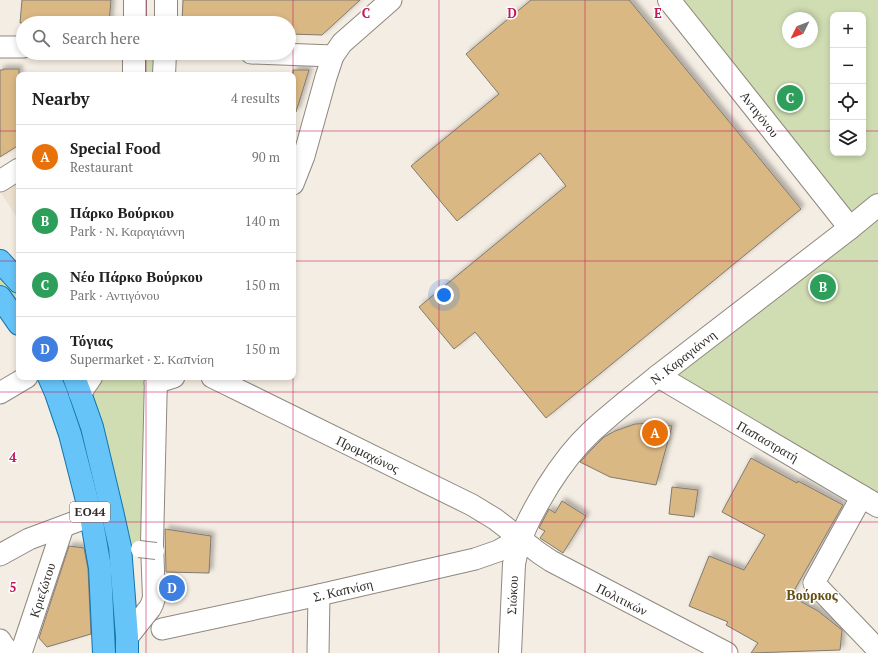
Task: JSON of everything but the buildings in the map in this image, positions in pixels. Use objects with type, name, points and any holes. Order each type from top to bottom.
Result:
[{"type":"main road","points":[[0,261],[16,279]]},
{"type":"main road","points":[[0,297],[16,320]]},
{"type":"main road","name":"ΕΟ44","points":[[50,380],[70,434],[91,516],[100,568],[100,652]]},
{"type":"main road","name":"ΕΟ44","points":[[82,382],[120,547],[127,645]]},
{"type":"street","points":[[135,0],[135,16]]},
{"type":"street","points":[[166,0],[166,16]]},
{"type":"street","name":"Αντιγόνου","points":[[669,0],[850,228]]},
{"type":"street","points":[[296,176],[304,156],[333,56],[342,43],[385,2]]},
{"type":"street","points":[[0,47],[16,47]]},
{"type":"street","points":[[296,55],[333,56]]},
{"type":"street","points":[[134,60],[134,72]]},
{"type":"street","points":[[164,72],[165,60]]},
{"type":"street","points":[[0,181],[16,171]]},
{"type":"street","name":"Ν. Καραγιάννη","points":[[521,538],[536,506],[555,476],[572,453],[590,433],[658,376],[850,228],[878,204]]},
{"type":"street","name":"Παπαστρατή","points":[[658,376],[870,501]]},
{"type":"street","points":[[0,393],[22,380]]},
{"type":"street","points":[[127,645],[150,608],[154,598],[152,544],[162,380]]},
{"type":"street","name":"Προμαχώνος","points":[[218,380],[472,505],[495,519],[521,538]]},
{"type":"street","points":[[870,501],[814,583],[872,649]]},
{"type":"street","points":[[0,555],[29,539],[91,516]]},
{"type":"street","name":"Κριεζώτου","points":[[22,653],[63,527]]},
{"type":"street","name":"Σ. Καπνίση","points":[[162,629],[475,559],[498,551],[521,538]]},
{"type":"street","name":"Σιώκου","points":[[510,653],[514,564],[521,538]]},
{"type":"street","name":"Πολιτικών","points":[[521,538],[551,561],[727,653]]},
{"type":"street","points":[[139,549],[156,550]]},
{"type":"street","points":[[318,653],[319,595]]},
{"type":"street","points":[[0,640],[2,645],[10,653]]},
{"type":"shaded area","points":[[16,184],[16,216],[1,193]]},
{"type":"green space","points":[[669,0],[878,0],[878,508],[658,376],[846,224]]},
{"type":"green space","points":[[134,60],[165,60],[164,72],[134,72]]},
{"type":"green space","points":[[0,261],[16,279],[16,320],[0,297]]},
{"type":"green space","points":[[50,380],[164,380],[155,383],[152,544],[120,547],[98,552]]},
{"type":"place","name":"Νέο Πάρκο Βούρκου","points":[[790,98]]},
{"type":"place","name":"Πάρκο Βούρκου","points":[[823,287]]},
{"type":"place","name":"Special Food","points":[[655,433]]},
{"type":"place","name":"Τόγιας","points":[[172,588]]},
{"type":"district","name":"Βούρκος","points":[[812,595]]}]
